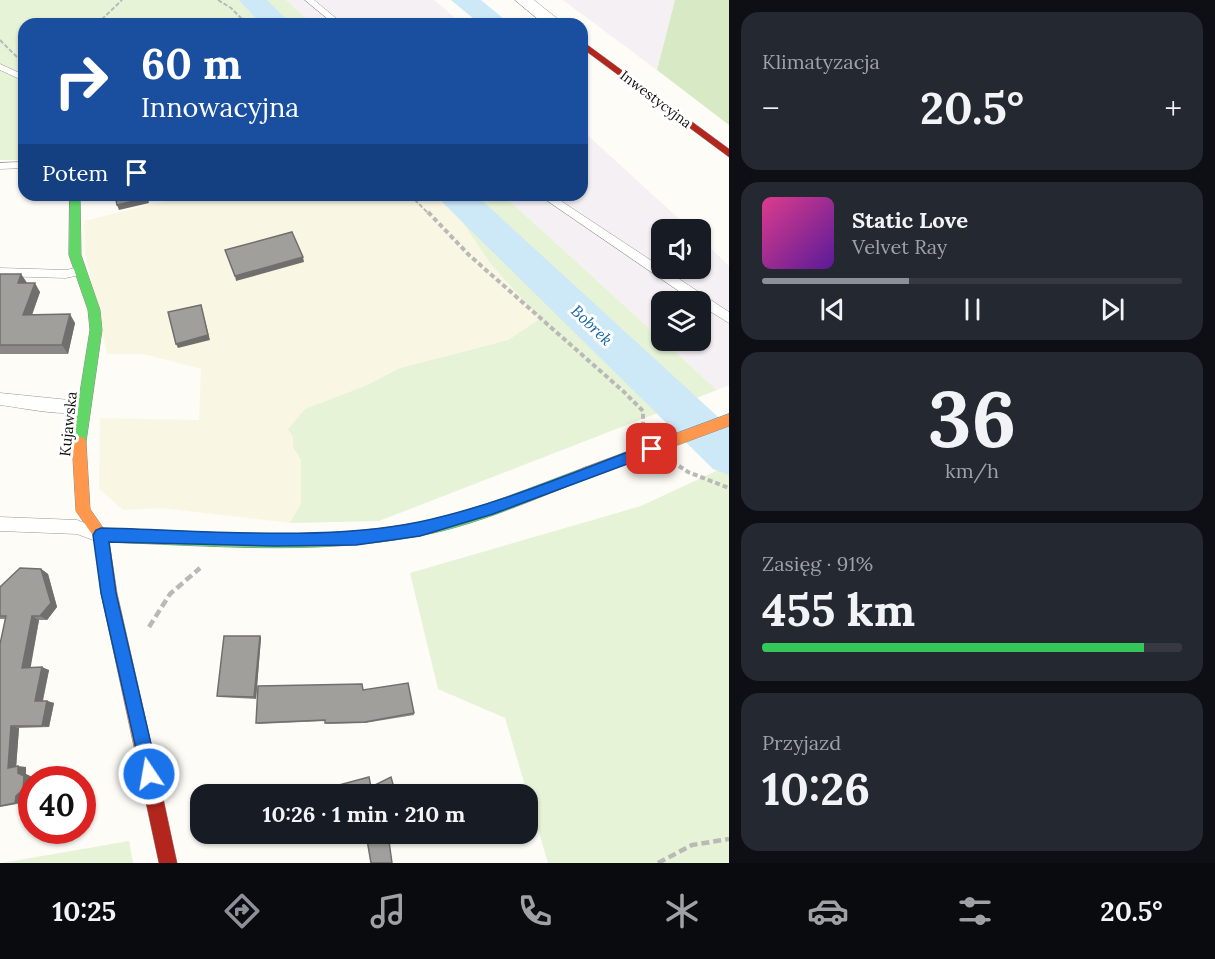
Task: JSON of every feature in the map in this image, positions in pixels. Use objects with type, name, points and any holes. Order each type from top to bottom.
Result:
[{"type":"street","points":[[523,0],[547,18]]},
{"type":"street","name":"Inwestycyjna","points":[[588,48],[729,154]]},
{"type":"street","name":"Kujawska","points":[[75,201],[75,255],[94,310],[96,330],[79,444],[83,511],[101,535],[109,593],[168,863]]},
{"type":"street","points":[[101,535],[274,539],[356,538],[420,529],[493,507],[729,420]]},
{"type":"lane","points":[[309,0],[332,18]]},
{"type":"lane","points":[[0,67],[18,75]]},
{"type":"lane","points":[[0,166],[18,165]]},
{"type":"lane","points":[[553,201],[729,318]]},
{"type":"lane","points":[[0,272],[66,274],[80,271]]},
{"type":"lane","points":[[0,399],[85,406]]},
{"type":"lane","points":[[0,524],[77,527],[101,535]]},
{"type":"path","points":[[103,18],[122,0]]},
{"type":"path","points":[[218,0],[241,18]]},
{"type":"path","points":[[417,201],[476,262],[609,375],[643,411],[643,427],[639,432],[683,471],[729,488]]},
{"type":"path","points":[[145,634],[160,605],[172,590],[185,577],[204,565]]},
{"type":"path","points":[[658,863],[692,845],[729,839]]},
{"type":"shaded area","points":[[286,0],[434,0],[455,18],[306,18]]},
{"type":"shaded area","points":[[563,0],[675,0],[657,70]]},
{"type":"shaded area","points":[[588,136],[679,219],[651,219],[651,279],[711,279],[711,249],[729,266],[729,385],[717,390],[674,351],[711,351],[711,291],[651,291],[651,330],[510,201],[588,201]]},
{"type":"shaded area","points":[[166,201],[443,201],[457,214],[490,263],[541,319],[508,340],[400,368],[365,386],[293,437],[293,447],[301,460],[301,503],[290,523],[161,508],[123,510],[99,489],[100,418],[199,420],[201,369],[143,354],[107,354],[85,253],[84,221]]},
{"type":"green space","points":[[0,0],[286,0],[306,18],[18,18],[18,160],[0,160]]},
{"type":"green space","points":[[675,0],[729,0],[729,125],[657,70]]},
{"type":"green space","points":[[443,201],[510,201],[651,330],[651,351],[674,351],[717,390],[379,521],[290,523],[301,503],[301,460],[293,447],[293,437],[288,429],[305,409],[365,386],[400,368],[508,340],[540,319],[490,263],[457,214]]},
{"type":"green space","points":[[729,465],[729,863],[548,863],[538,829],[538,784],[525,784],[505,718],[438,689],[410,573],[641,506]]},
{"type":"green space","points":[[129,841],[133,863],[2,863]]},
{"type":"water","points":[[451,0],[481,0],[503,18],[473,18]]},
{"type":"building","points":[[116,201],[134,201],[117,205]]},
{"type":"building","points":[[292,232],[303,257],[235,276],[225,250]]},
{"type":"building","points":[[0,274],[21,274],[18,283],[35,283],[23,315],[70,314],[62,345],[0,345]]},
{"type":"building","points":[[201,305],[208,335],[176,344],[168,312]]},
{"type":"building","points":[[20,568],[41,569],[51,603],[40,616],[32,616],[22,668],[42,667],[35,701],[47,701],[42,726],[11,726],[8,768],[18,766],[18,794],[15,803],[0,806],[0,644],[6,616],[0,616],[0,587]]},
{"type":"building","points":[[224,636],[260,636],[254,697],[217,696]]},
{"type":"building","points":[[408,683],[414,713],[365,722],[325,723],[325,720],[256,723],[258,686],[362,684],[363,690]]},
{"type":"building","points":[[369,777],[370,784],[343,784]]},
{"type":"building","points":[[391,777],[393,784],[377,784]]},
{"type":"building","points":[[368,844],[389,844],[392,863],[371,863]]},
{"type":"waterway","name":"Bobrek","points":[[252,0],[271,18]]},
{"type":"waterway","name":"Bobrek","points":[[461,201],[729,455]]},
{"type":"traffic: fast","points":[[75,201],[75,255],[94,310],[96,330],[79,442]]},
{"type":"traffic: fast","points":[[101,535],[260,540],[341,539],[380,535],[440,525],[461,519],[586,473]]},
{"type":"traffic: slow","points":[[586,473],[729,420]]},
{"type":"traffic: slow","points":[[79,442],[83,511],[101,535],[109,593],[148,770]]},
{"type":"traffic: jam","points":[[588,48],[729,154]]},
{"type":"traffic: jam","points":[[148,770],[168,863]]},
{"type":"route","points":[[149,774],[109,593],[101,535],[274,539],[356,538],[420,529],[493,507],[652,449]]}]
